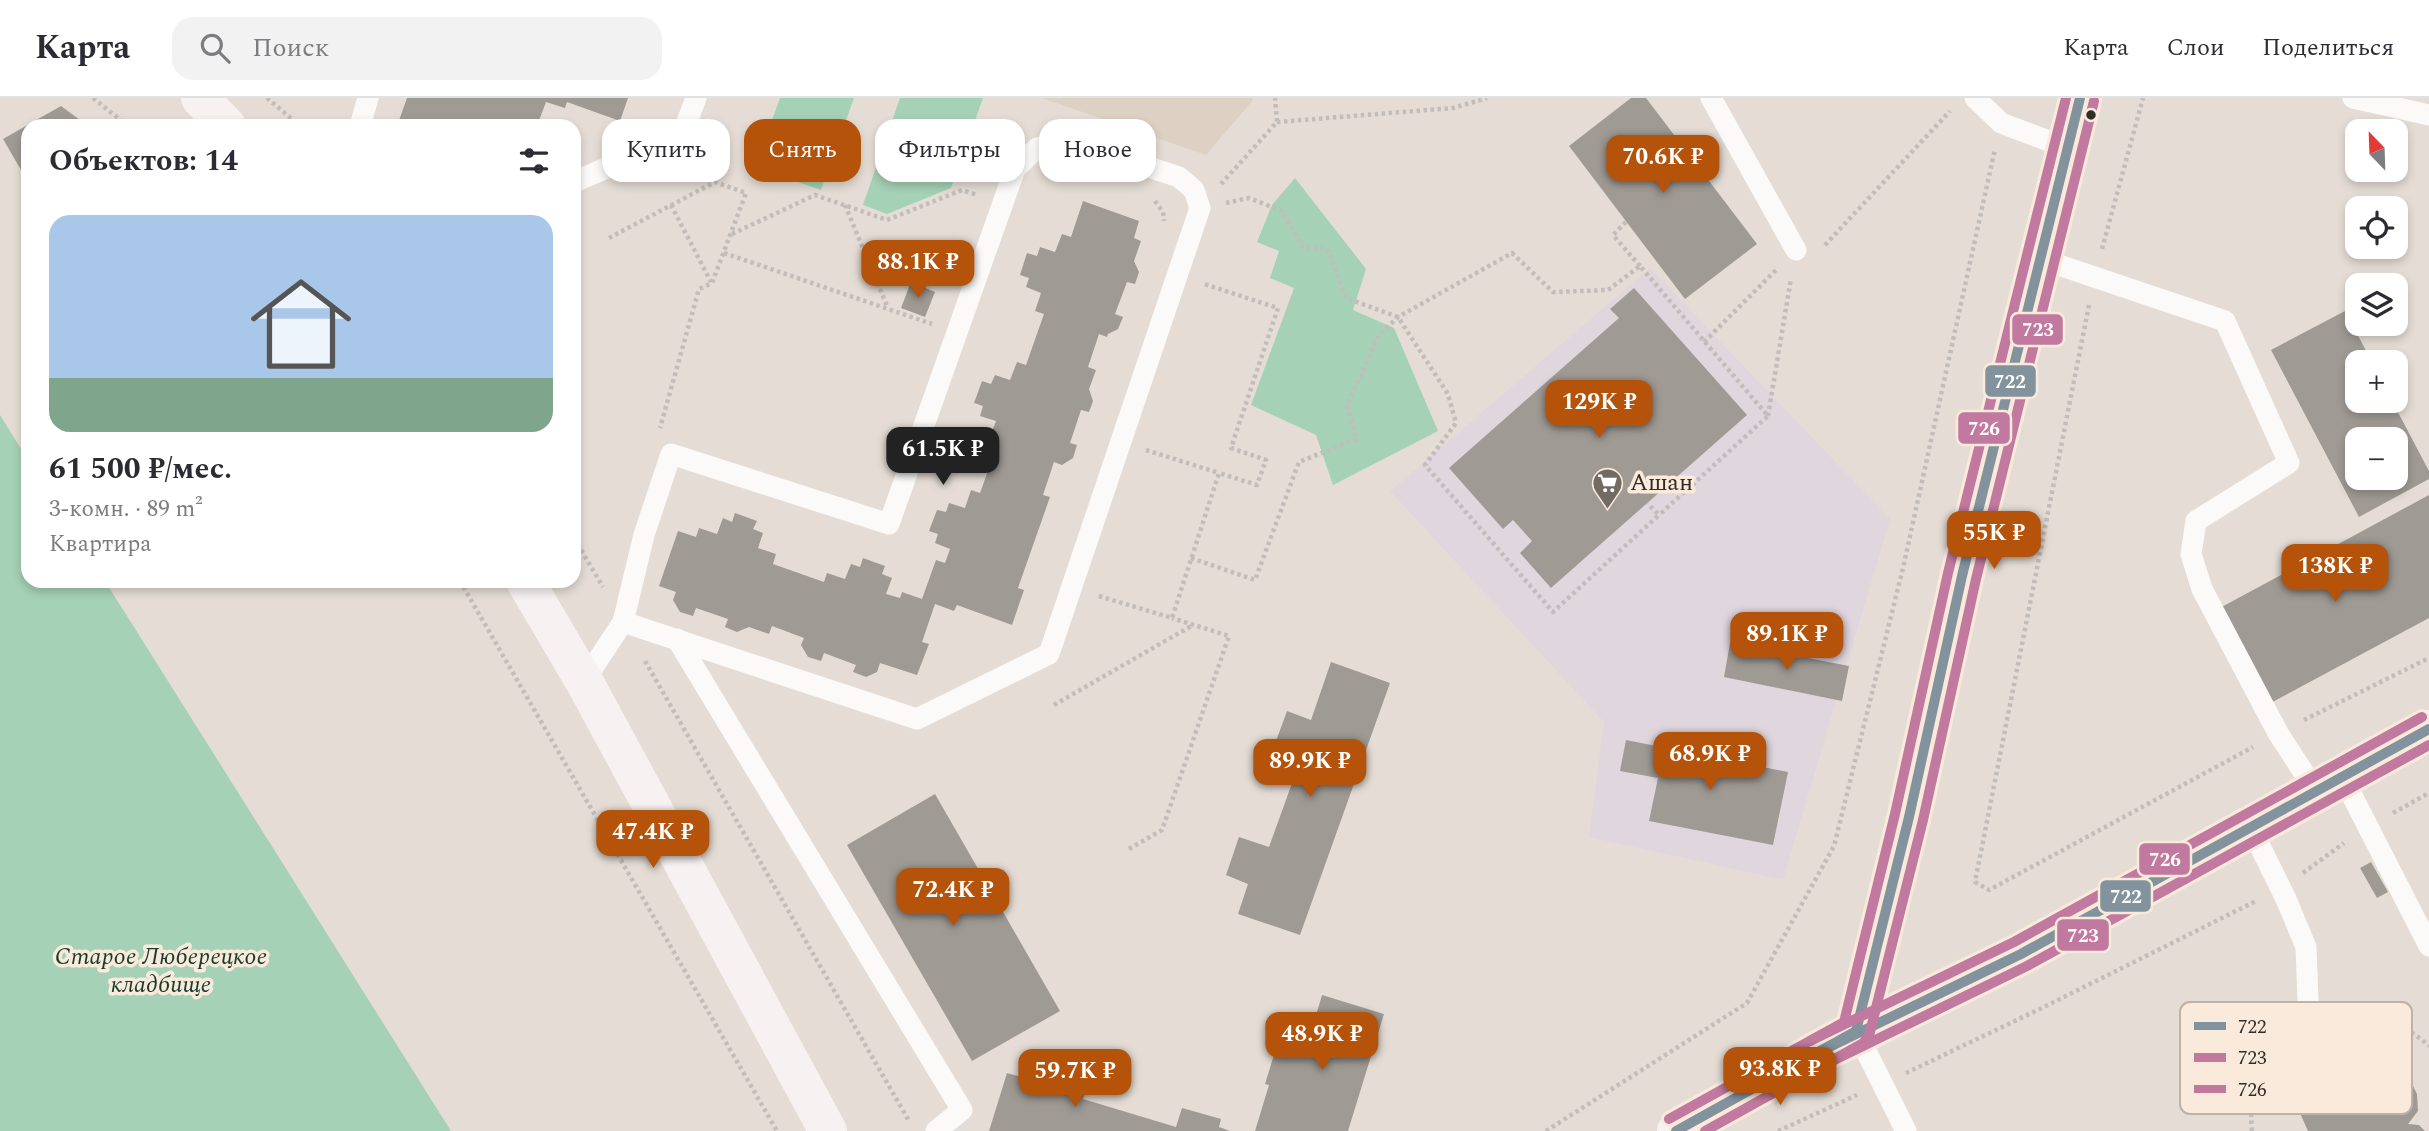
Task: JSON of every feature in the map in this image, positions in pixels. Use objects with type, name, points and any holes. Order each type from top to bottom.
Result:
[{"type":"street","points":[[200,98],[220,119]]},
{"type":"street","points":[[1856,1031],[1909,817],[1960,584],[2080,98]]},
{"type":"street","points":[[529,588],[584,681],[828,1131]]},
{"type":"street","points":[[1675,1131],[1856,1031],[2018,956],[2429,729]]},
{"type":"lane","points":[[362,119],[368,98]]},
{"type":"lane","points":[[581,179],[682,135],[696,98]]},
{"type":"lane","points":[[1711,98],[1796,250]]},
{"type":"lane","points":[[1975,98],[2001,123],[2067,148]]},
{"type":"lane","points":[[2353,98],[2429,116]]},
{"type":"lane","points":[[584,681],[623,622],[644,535],[671,454],[890,524],[1015,169],[1037,148],[1069,141],[1179,177],[1194,190],[1200,208],[1049,654],[917,719],[623,622]]},
{"type":"lane","points":[[2041,259],[2225,321],[2289,463],[2196,521],[2191,554],[2202,589],[2277,733],[2329,783],[2368,826],[2429,946]]},
{"type":"lane","points":[[677,639],[962,1110],[936,1131]]},
{"type":"lane","points":[[2250,826],[2306,947],[2308,1002]]},
{"type":"lane","points":[[1856,1031],[1906,1131]]},
{"type":"path","points":[[93,98],[119,119]]},
{"type":"path","points":[[267,98],[292,119]]},
{"type":"path","points":[[1275,98],[1277,121]]},
{"type":"path","points":[[1200,208],[1277,121],[1453,108],[1487,98]]},
{"type":"path","points":[[2143,98],[2095,277],[1975,882],[1989,890],[2277,733],[2429,658]]},
{"type":"path","points":[[1819,251],[1953,108]]},
{"type":"path","points":[[1546,1131],[1747,1003],[1834,846],[1903,568],[2001,123]]},
{"type":"path","points":[[609,238],[715,182],[746,193],[712,283],[699,289],[657,437]]},
{"type":"path","points":[[731,234],[815,195],[887,220],[961,190],[1002,204]]},
{"type":"path","points":[[1153,198],[1200,208],[1250,198],[1282,211],[1304,248],[1327,248],[1346,298],[1398,317],[1448,394],[1455,423],[1425,465],[1553,612],[1768,416],[1796,250]]},
{"type":"path","points":[[671,205],[712,283]]},
{"type":"path","points":[[845,205],[887,307]]},
{"type":"path","points":[[1626,222],[1612,235],[1768,416]]},
{"type":"path","points":[[1704,341],[1796,250]]},
{"type":"path","points":[[724,253],[957,333]]},
{"type":"path","points":[[1191,558],[1255,580],[1298,461],[1357,439],[1347,406],[1378,335],[1398,317],[1512,253],[1553,292],[1608,290],[1640,267]]},
{"type":"path","points":[[1791,282],[1800,272]]},
{"type":"path","points":[[1121,442],[1257,485],[1266,460],[1231,448],[1278,308],[1177,275]]},
{"type":"path","points":[[1172,618],[1219,473]]},
{"type":"path","points":[[1647,503],[1659,515]]},
{"type":"path","points":[[581,550],[915,1131]]},
{"type":"path","points":[[1072,587],[1230,636],[1162,830],[1129,849]]},
{"type":"path","points":[[464,588],[777,1131]]},
{"type":"path","points":[[1054,705],[1194,625]]},
{"type":"path","points":[[1778,1131],[2044,1007],[2281,888],[2368,826],[2429,793]]},
{"type":"shaded area","points":[[1042,98],[1253,100],[1206,155],[1156,138],[1156,119],[1102,119]]},
{"type":"shaded area","points":[[1650,268],[1890,519],[1783,880],[1589,837],[1604,722],[1390,491]]},
{"type":"green space","points":[[780,98],[854,98],[846,119],[772,119]]},
{"type":"green space","points":[[900,98],[983,98],[976,119],[893,119]]},
{"type":"green space","points":[[875,170],[875,182],[953,182],[951,188],[887,214],[863,205]]},
{"type":"green space","points":[[1295,178],[1366,269],[1353,310],[1394,328],[1438,431],[1333,485],[1316,435],[1251,405],[1294,288],[1270,278],[1279,251],[1257,242],[1272,205]]},
{"type":"green space","points":[[798,182],[824,182],[821,190]]},
{"type":"green space","name":"Старое Люберецкое кладбище","points":[[0,415],[21,449],[21,588],[109,588],[451,1131],[0,1131]]},
{"type":"building","points":[[407,98],[628,98],[621,119],[567,102],[565,108],[546,102],[540,119],[400,119]]},
{"type":"building","points":[[1631,98],[1646,98],[1757,244],[1685,299],[1569,146]]},
{"type":"building","points":[[61,106],[79,119],[38,119]]},
{"type":"building","points":[[21,129],[21,170],[3,139]]},
{"type":"building","points":[[1083,201],[1139,221],[1134,238],[1141,241],[1134,261],[1139,272],[1135,284],[1127,282],[1115,314],[1123,317],[1118,329],[1107,337],[1099,334],[1088,367],[1096,370],[1089,389],[1093,401],[1089,412],[1081,410],[1070,443],[1077,445],[1073,458],[1062,465],[1054,462],[1043,495],[1050,497],[1018,588],[1024,590],[1012,625],[957,605],[954,611],[935,604],[922,642],[929,644],[917,675],[880,663],[877,672],[866,677],[853,672],[856,665],[824,653],[821,661],[808,657],[801,645],[804,638],[772,626],[769,634],[749,627],[737,632],[725,627],[728,619],[696,608],[693,616],[680,612],[673,600],[676,592],[659,586],[678,531],[696,537],[699,528],[717,534],[723,518],[732,522],[735,513],[757,521],[753,529],[763,533],[758,548],[776,554],[773,564],[824,582],[827,573],[845,579],[851,564],[860,567],[863,558],[885,566],[882,574],[892,578],[886,594],[900,598],[902,592],[922,599],[936,560],[945,563],[950,549],[935,543],[938,534],[929,531],[937,510],[946,512],[949,503],[965,508],[971,490],[980,493],[998,443],[989,440],[996,421],[980,416],[983,406],[974,403],[982,381],[991,384],[995,375],[1010,380],[1017,362],[1026,365],[1044,314],[1035,311],[1041,293],[1026,287],[1029,278],[1020,275],[1027,253],[1037,256],[1040,247],[1055,252],[1062,234],[1071,237]]},
{"type":"building","points":[[911,282],[935,292],[925,317],[901,308]]},
{"type":"building","points":[[1634,288],[1747,415],[1551,588],[1520,553],[1532,541],[1513,520],[1503,529],[1449,468],[1619,318],[1610,309]]},
{"type":"building","points":[[2345,311],[2345,336],[2358,336],[2366,350],[2345,350],[2345,413],[2398,413],[2406,427],[2345,427],[2345,490],[2408,490],[2408,431],[2429,471],[2429,479],[2359,517],[2271,350]]},
{"type":"building","points":[[2429,495],[2429,618],[2267,705],[2216,610]]},
{"type":"building","points":[[1730,643],[1849,666],[1842,701],[1724,677]]},
{"type":"building","points":[[1331,662],[1390,683],[1300,935],[1238,914],[1248,884],[1226,875],[1239,837],[1269,847],[1300,761],[1272,752],[1287,711],[1311,720]]},
{"type":"building","points":[[1626,740],[1788,772],[1773,845],[1649,821],[1658,778],[1620,771]]},
{"type":"building","points":[[935,794],[1060,1011],[972,1061],[847,845]]},
{"type":"building","points":[[2371,862],[2388,892],[2377,898],[2360,868]]},
{"type":"building","points":[[1322,995],[1384,1014],[1348,1131],[1255,1131],[1269,1085],[1265,1084],[1277,1045],[1305,1053]]},
{"type":"building","points":[[1053,1065],[1090,1076],[1083,1099],[1176,1127],[1182,1108],[1221,1119],[1219,1127],[1230,1131],[989,1131],[1007,1073],[1047,1084]]},
{"type":"building","points":[[2412,1085],[2417,1094],[2418,1111],[2408,1124],[2419,1125],[2425,1131],[2308,1131],[2300,1114],[2412,1114]]},
{"type":"transit line","name":"726","points":[[1669,1119],[1844,1022],[1895,814],[1948,573],[2066,98]]},
{"type":"transit line","name":"722","points":[[1676,1131],[1856,1031],[1909,817],[1962,576],[2080,98]]},
{"type":"transit line","name":"723","points":[[1705,1131],[1863,1043],[1869,1036],[1923,820],[1976,579],[2094,101]]},
{"type":"transit line","name":"726","points":[[1810,1041],[2014,942],[2422,717]]},
{"type":"transit line","name":"722","points":[[1817,1053],[2021,954],[2429,729]]},
{"type":"transit line","name":"723","points":[[1824,1065],[2027,966],[2429,745]]},
{"type":"place","name":"Ашан","points":[[1607,510]]}]
